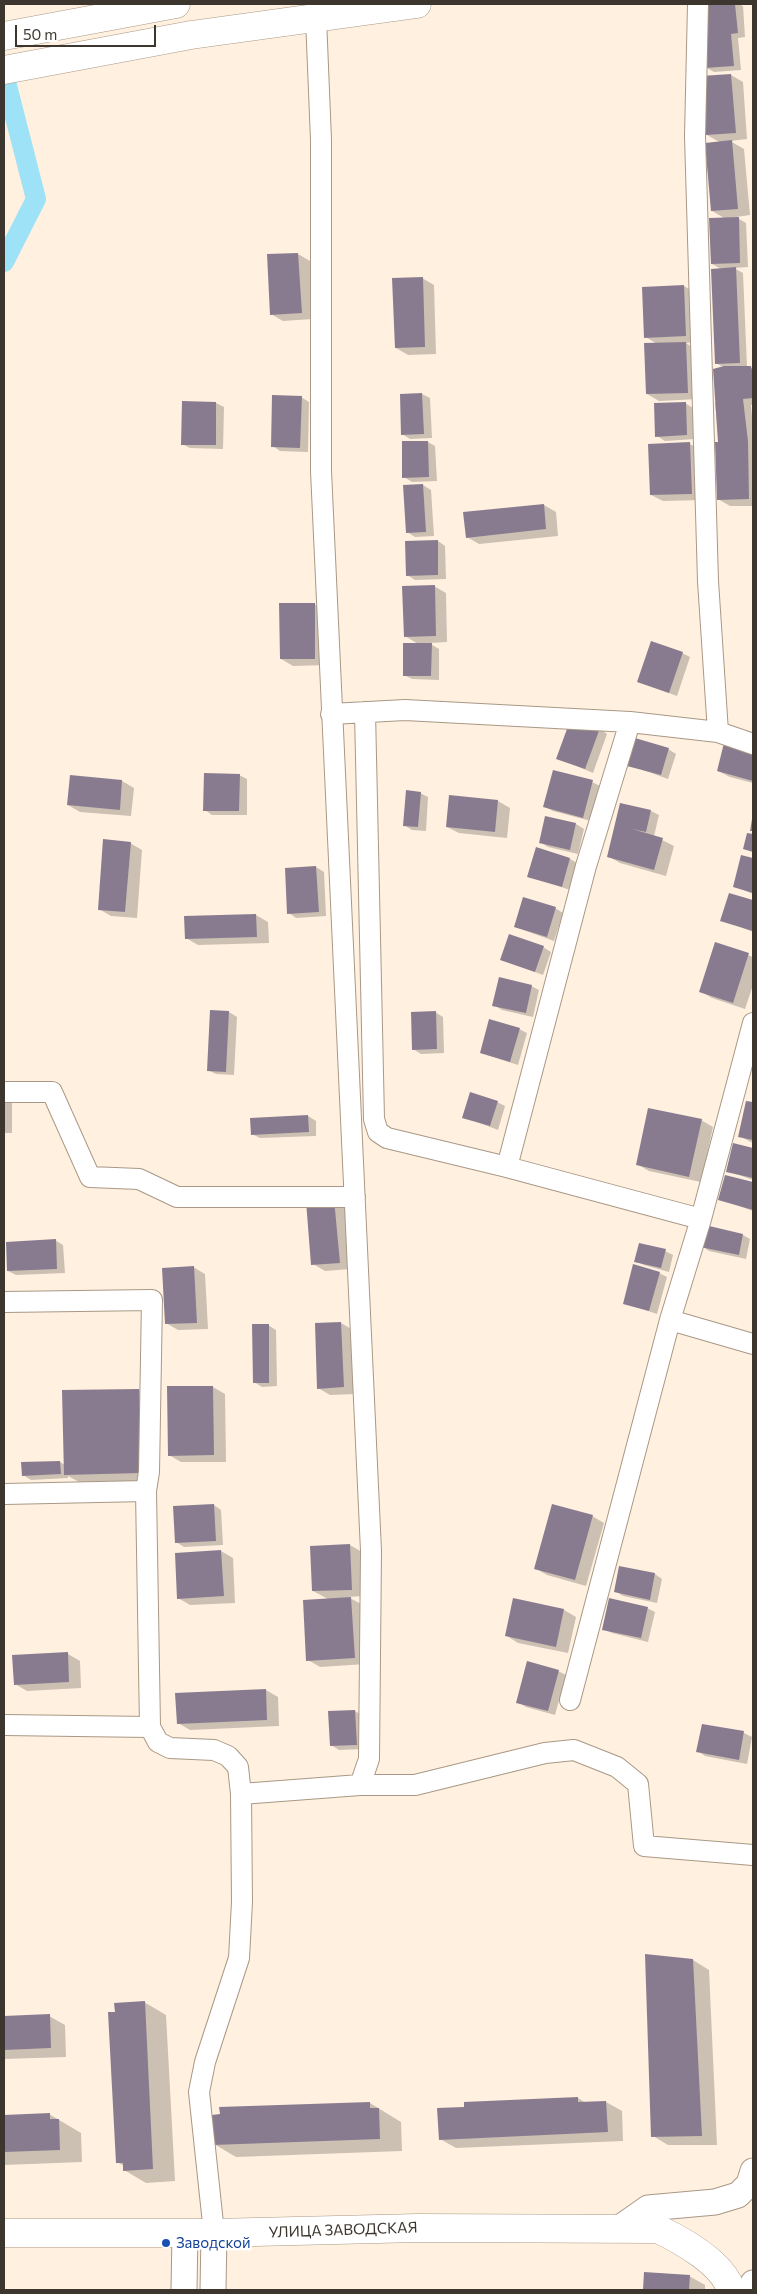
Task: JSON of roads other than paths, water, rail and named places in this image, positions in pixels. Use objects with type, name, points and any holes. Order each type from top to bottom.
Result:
[{"type":"main road","points":[[4,36],[176,4]]},
{"type":"main road","points":[[4,70],[191,35],[417,4]]},
{"type":"main road","name":"УЛИЦА ЗАВОДСКАЯ","points":[[4,2233],[214,2234],[418,2228],[658,2228],[684,2241],[707,2259],[729,2284],[731,2290]]},
{"type":"street","points":[[698,4],[696,146],[708,580],[718,732]]},
{"type":"street","points":[[316,18],[321,140],[321,471],[371,1551],[369,1759],[360,1785]]},
{"type":"street","points":[[331,714],[405,710],[630,722],[718,732],[753,744]]},
{"type":"street","points":[[365,712],[374,1119],[378,1132],[387,1138],[506,1167],[701,1219]]},
{"type":"street","points":[[506,1167],[586,866],[630,722]]},
{"type":"street","points":[[570,1700],[670,1320],[701,1219],[753,1023]]},
{"type":"street","points":[[4,1092],[52,1092],[90,1177],[139,1179],[177,1198],[355,1198]]},
{"type":"street","points":[[4,1302],[152,1300],[149,1472],[146,1491],[150,1727],[158,1742],[170,1748],[214,1750],[228,1756],[238,1767],[241,1794],[242,1902],[239,1958],[205,2062],[199,2092],[214,2234],[213,2290]]},
{"type":"street","points":[[670,1320],[753,1344]]},
{"type":"street","points":[[4,1494],[146,1491]]},
{"type":"street","points":[[4,1725],[150,1727]]},
{"type":"street","points":[[241,1794],[360,1785],[416,1784],[545,1753],[574,1750],[617,1767],[638,1784],[644,1846],[753,1855]]},
{"type":"street","points":[[621,2227],[648,2208],[714,2202],[738,2196],[749,2184],[753,2171]]},
{"type":"street","points":[[184,2290],[185,2233]]},
{"type":"street","points":[[753,2283],[753,2290]]},
{"type":"waterway","points":[[4,74],[36,199],[4,262]]},
{"type":"place","name":"Заводской","points":[[166,2243]]}]
